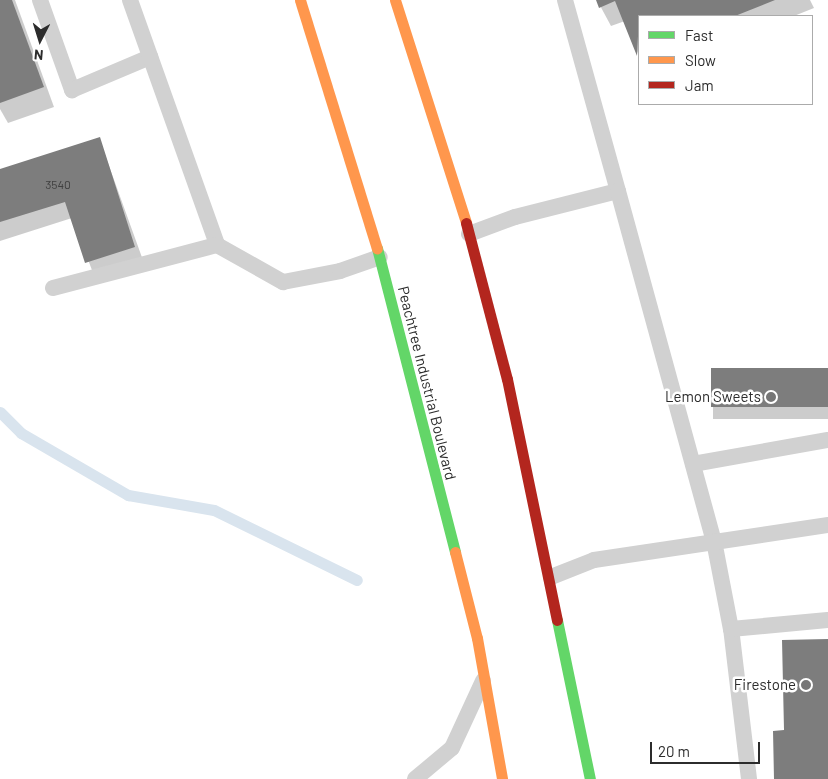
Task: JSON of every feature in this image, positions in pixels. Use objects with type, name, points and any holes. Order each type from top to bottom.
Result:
[{"type":"highway","name":"Peachtree Industrial Boulevard","points":[[300,0],[380,257],[484,680],[502,779]]},
{"type":"highway","points":[[395,0],[469,234],[551,577],[590,779]]},
{"type":"lane","points":[[40,0],[72,90],[150,57]]},
{"type":"lane","points":[[130,0],[217,245],[283,282],[340,271],[380,257]]},
{"type":"lane","points":[[565,0],[714,541],[731,629],[749,779]]},
{"type":"lane","points":[[469,234],[515,217],[618,191]]},
{"type":"lane","points":[[53,288],[217,245]]},
{"type":"lane","points":[[693,464],[828,440]]},
{"type":"lane","points":[[551,577],[594,560],[828,525]]},
{"type":"lane","points":[[731,629],[828,620]]},
{"type":"lane","points":[[415,779],[452,748],[484,680]]},
{"type":"building","points":[[0,0],[12,0],[44,87],[0,103]]},
{"type":"building","points":[[596,0],[775,0],[738,15],[638,15],[637,56],[615,1],[599,8]]},
{"type":"building","points":[[100,137],[135,247],[85,263],[65,202],[0,222],[0,169]]},
{"type":"building","name":"Lemon Sweets","points":[[711,368],[828,368],[828,407],[711,407]]},
{"type":"building","name":"Firestone","points":[[828,639],[828,779],[774,779],[773,731],[784,730],[782,640]]},
{"type":"waterway","points":[[0,412],[21,433],[128,495],[214,510],[357,580]]},
{"type":"traffic: fast","points":[[377,248],[455,552]]},
{"type":"traffic: fast","points":[[557,620],[590,779]]},
{"type":"traffic: slow","points":[[300,0],[377,248]]},
{"type":"traffic: slow","points":[[395,0],[466,223]]},
{"type":"traffic: slow","points":[[455,552],[477,638],[502,779]]},
{"type":"traffic: jam","points":[[466,223],[507,379],[557,620]]},
{"type":"place","name":"Lemon Sweets","points":[[771,397]]},
{"type":"place","name":"Firestone","points":[[806,685]]}]
